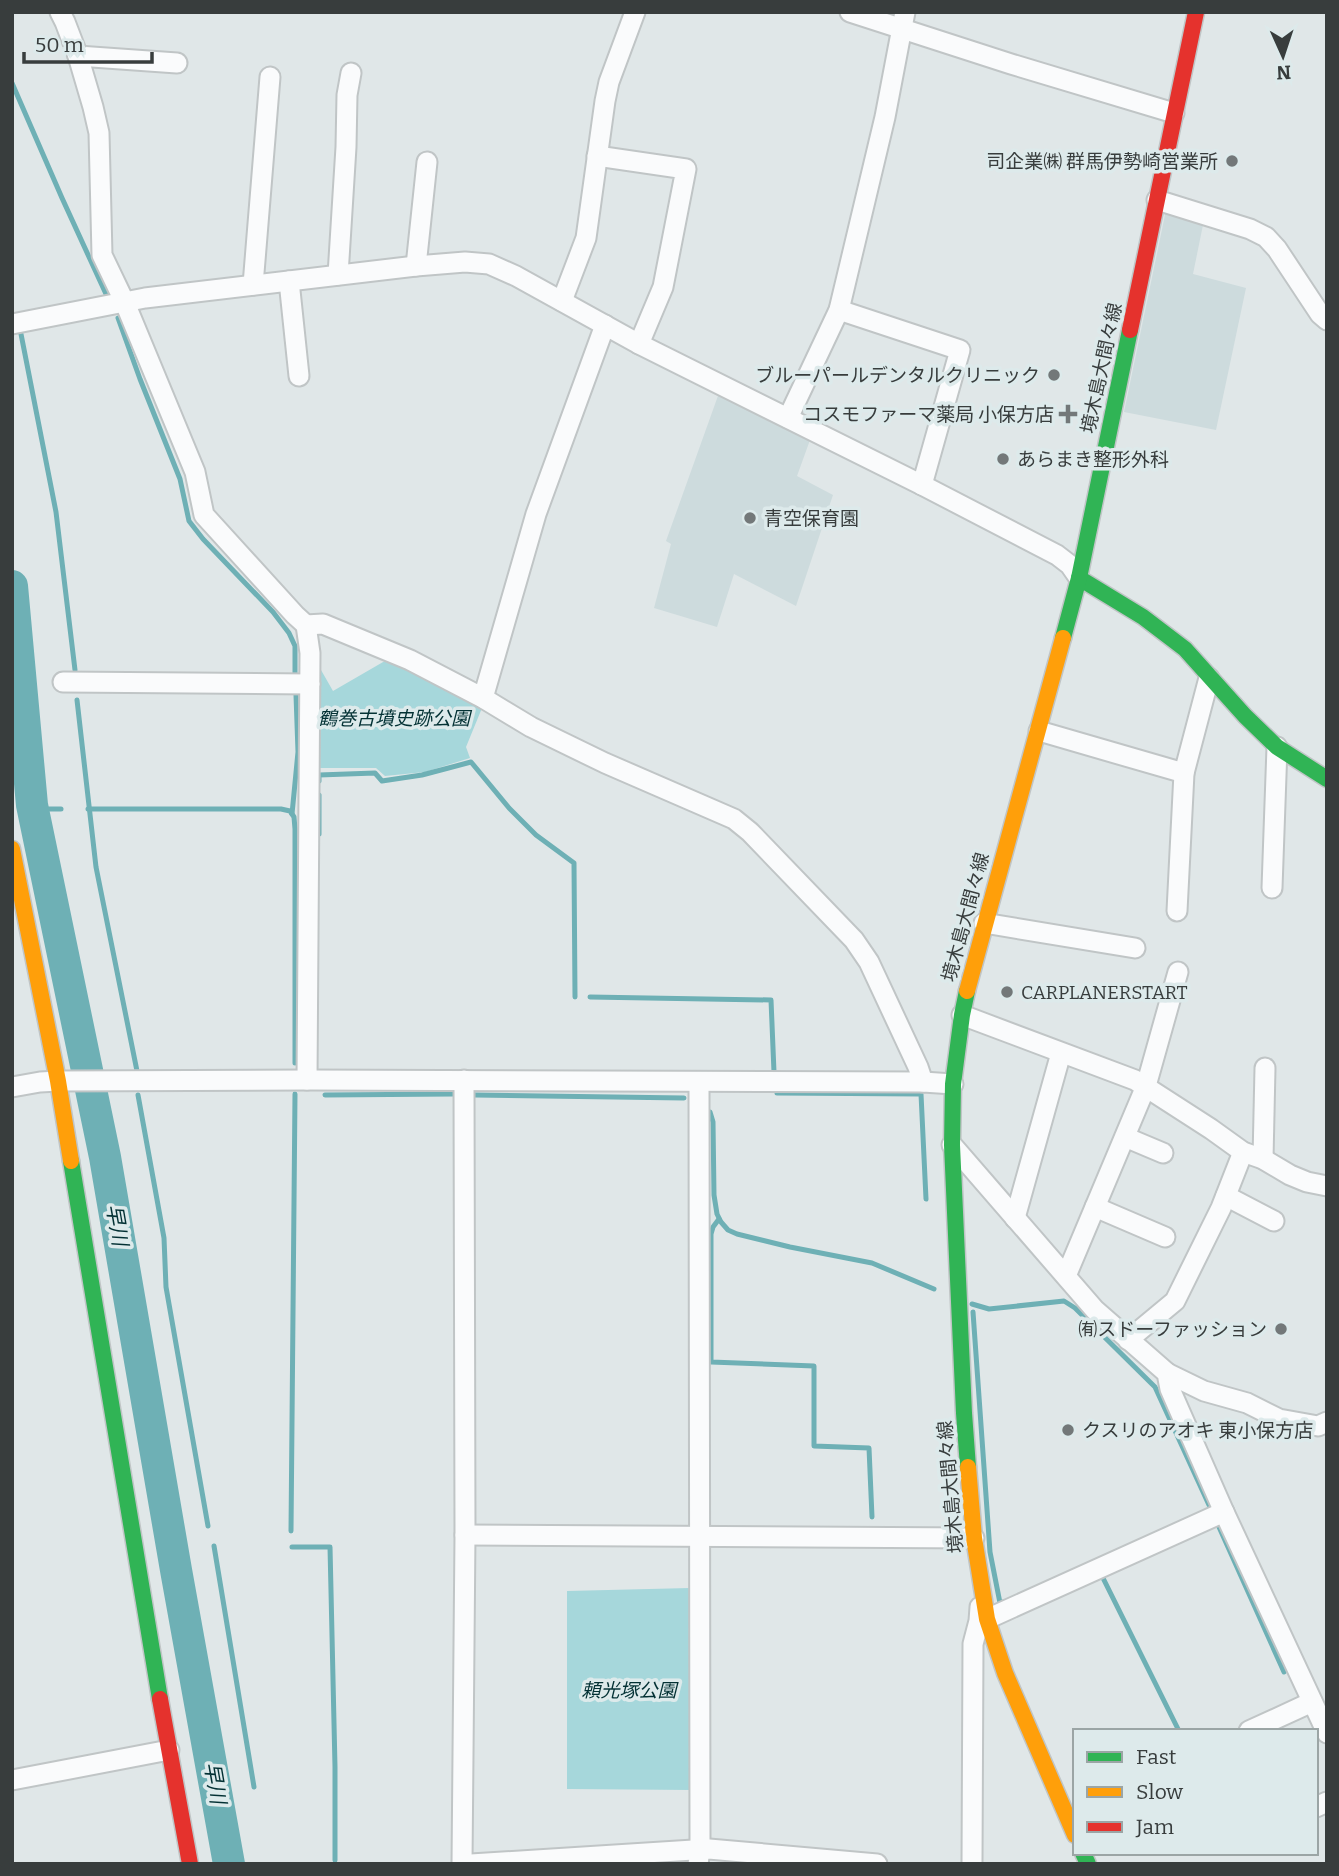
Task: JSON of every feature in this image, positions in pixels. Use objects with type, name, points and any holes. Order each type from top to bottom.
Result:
[{"type":"main road","name":"境木島大間々線","points":[[1070,1813],[1005,1673],[987,1619],[981,1585],[974,1538],[964,1413],[951,1145],[953,1084],[962,1015],[984,922],[1039,731],[1079,578],[1196,12]]},
{"type":"main road","points":[[1079,578],[1143,617],[1185,649],[1209,678],[1277,747],[1327,779]]},
{"type":"main road","points":[[12,849],[62,1082],[169,1750],[190,1864]]},
{"type":"street","points":[[60,12],[78,56],[99,133],[102,255],[125,303],[195,472],[204,515],[306,625],[310,653],[307,1080]]},
{"type":"street","points":[[562,301],[586,238],[609,82],[635,12]]},
{"type":"street","points":[[850,12],[904,21],[1174,113]]},
{"type":"street","points":[[788,418],[839,310],[860,228],[904,21]]},
{"type":"street","points":[[78,56],[177,64]]},
{"type":"street","points":[[338,275],[347,95],[351,73]]},
{"type":"street","points":[[253,285],[270,78]]},
{"type":"street","points":[[597,156],[686,169],[663,287],[639,344]]},
{"type":"street","points":[[416,266],[427,162]]},
{"type":"street","points":[[1157,200],[1250,229],[1266,237],[1277,248],[1320,314],[1327,320]]},
{"type":"street","points":[[12,324],[145,299],[253,285],[416,266],[465,262],[489,264],[516,276],[639,344],[1057,555],[1070,565],[1079,578]]},
{"type":"street","points":[[289,281],[299,376]]},
{"type":"street","points":[[839,310],[960,350],[922,485]]},
{"type":"street","points":[[483,698],[536,514],[605,325]]},
{"type":"street","points":[[306,625],[323,624],[398,654],[483,698],[531,727],[605,763],[734,819],[750,832],[855,940],[869,962],[923,1082]]},
{"type":"street","points":[[1177,911],[1184,773],[1209,678]]},
{"type":"street","points":[[63,682],[310,684]]},
{"type":"street","points":[[1039,731],[1184,773]]},
{"type":"street","points":[[1272,888],[1277,747]]},
{"type":"street","points":[[984,922],[1135,948]]},
{"type":"street","points":[[1066,1276],[1146,1086],[1178,972]]},
{"type":"street","points":[[962,1015],[1135,1080],[1243,1153],[1263,1159],[1307,1182],[1327,1186]]},
{"type":"street","points":[[1015,1217],[1061,1053]]},
{"type":"street","points":[[1263,1159],[1265,1068]]},
{"type":"street","points":[[12,1087],[40,1082],[307,1080],[953,1084]]},
{"type":"street","points":[[462,1864],[465,1535],[464,1080]]},
{"type":"street","points":[[699,1082],[699,1857]]},
{"type":"street","points":[[1125,1137],[1163,1153]]},
{"type":"street","points":[[951,1145],[1096,1310],[1167,1373],[1204,1391],[1247,1403],[1279,1419],[1318,1426],[1327,1422]]},
{"type":"street","points":[[1128,1340],[1175,1301],[1226,1196],[1243,1153]]},
{"type":"street","points":[[1226,1196],[1274,1221]]},
{"type":"street","points":[[1095,1207],[1165,1237]]},
{"type":"street","points":[[1167,1373],[1170,1389],[1223,1512],[1317,1698],[1327,1733]]},
{"type":"street","points":[[987,1619],[1223,1512]]},
{"type":"street","points":[[465,1535],[974,1538]]},
{"type":"street","points":[[972,1864],[973,1644],[979,1621],[981,1585]]},
{"type":"street","points":[[1254,1729],[1317,1698]]},
{"type":"street","points":[[12,1780],[169,1750]]},
{"type":"street","points":[[471,1864],[699,1857],[877,1864]]},
{"type":"shaded area","points":[[1166,210],[1204,220],[1193,274],[1246,288],[1216,430],[1124,412]]},
{"type":"shaded area","name":"青空保育園","points":[[719,393],[810,440],[797,476],[833,495],[796,606],[734,574],[717,627],[654,608],[671,544],[666,541]]},
{"type":"green space","name":"鶴巻古墳史跡公園","points":[[390,658],[482,708],[466,747],[470,758],[425,772],[385,776],[376,768],[314,768],[317,663],[333,691]]},
{"type":"green space","name":"頼光塚公園","points":[[690,1588],[691,1790],[567,1789],[567,1591]]},
{"type":"waterway","points":[[12,83],[106,294]]},
{"type":"waterway","points":[[118,318],[180,479],[189,521],[289,633],[295,646],[295,675]]},
{"type":"waterway","points":[[21,334],[56,512],[75,670]]},
{"type":"waterway","name":"早川","points":[[12,586],[32,805],[105,1157],[229,1864]]},
{"type":"waterway","points":[[292,814],[298,752],[296,695]]},
{"type":"waterway","points":[[77,700],[96,867],[137,1071]]},
{"type":"waterway","points":[[319,781],[319,775],[375,773],[382,781],[422,775],[471,762],[509,808],[536,835],[574,863],[575,997]]},
{"type":"waterway","points":[[319,795],[319,834]]},
{"type":"waterway","points":[[33,809],[61,809]]},
{"type":"waterway","points":[[88,809],[290,811],[294,817],[295,829],[295,1063]]},
{"type":"waterway","points":[[590,997],[771,1000],[774,1072]]},
{"type":"waterway","points":[[777,1093],[921,1094],[926,1199]]},
{"type":"waterway","points":[[291,1531],[295,1094]]},
{"type":"waterway","points":[[325,1095],[453,1094]]},
{"type":"waterway","points":[[138,1095],[164,1238],[166,1287],[208,1526]]},
{"type":"waterway","points":[[475,1095],[684,1098]]},
{"type":"waterway","points":[[710,1112],[713,1122],[714,1195],[717,1214],[728,1230],[790,1247],[872,1263],[934,1289]]},
{"type":"waterway","points":[[719,1219],[711,1234],[711,1362],[814,1366],[814,1446],[869,1448],[872,1517]]},
{"type":"waterway","points":[[972,1304],[989,1309],[1064,1301],[1075,1308],[1155,1387],[1209,1505]]},
{"type":"waterway","points":[[973,1312],[990,1552],[1000,1603],[1003,1602]]},
{"type":"waterway","points":[[1219,1527],[1284,1672]]},
{"type":"waterway","points":[[214,1546],[254,1787]]},
{"type":"waterway","points":[[292,1547],[330,1547],[335,1860]]},
{"type":"waterway","points":[[1101,1574],[1178,1729]]},
{"type":"traffic: fast","points":[[1063,638],[1079,578],[1130,330]]},
{"type":"traffic: fast","points":[[1079,578],[1143,617],[1185,649],[1245,716],[1277,747],[1327,779]]},
{"type":"traffic: fast","points":[[967,991],[953,1084],[952,1145],[968,1467]]},
{"type":"traffic: fast","points":[[71,1161],[160,1699]]},
{"type":"traffic: fast","points":[[1084,1855],[1088,1864]]},
{"type":"traffic: slow","points":[[967,991],[1063,638]]},
{"type":"traffic: slow","points":[[12,849],[71,1161]]},
{"type":"traffic: slow","points":[[968,1467],[974,1538],[987,1619],[1005,1673],[1073,1830]]},
{"type":"traffic: jam","points":[[1130,330],[1196,12]]},
{"type":"traffic: jam","points":[[160,1699],[190,1864]]},
{"type":"place","name":"司企業㈱ 群馬伊勢崎営業所","points":[[1232,161]]},
{"type":"place","name":"ブルーパールデンタルクリニック","points":[[1054,375]]},
{"type":"place","name":"コスモファーマ薬局 小保方店","points":[[1068,414]]},
{"type":"place","name":"あらまき整形外科","points":[[1003,459]]},
{"type":"place","name":"青空保育園","points":[[750,518]]},
{"type":"place","name":"CARPLANERSTART","points":[[1007,992]]},
{"type":"place","name":"㈲スドーファッション","points":[[1281,1329]]},
{"type":"place","name":"クスリのアオキ 東小保方店","points":[[1068,1430]]}]
